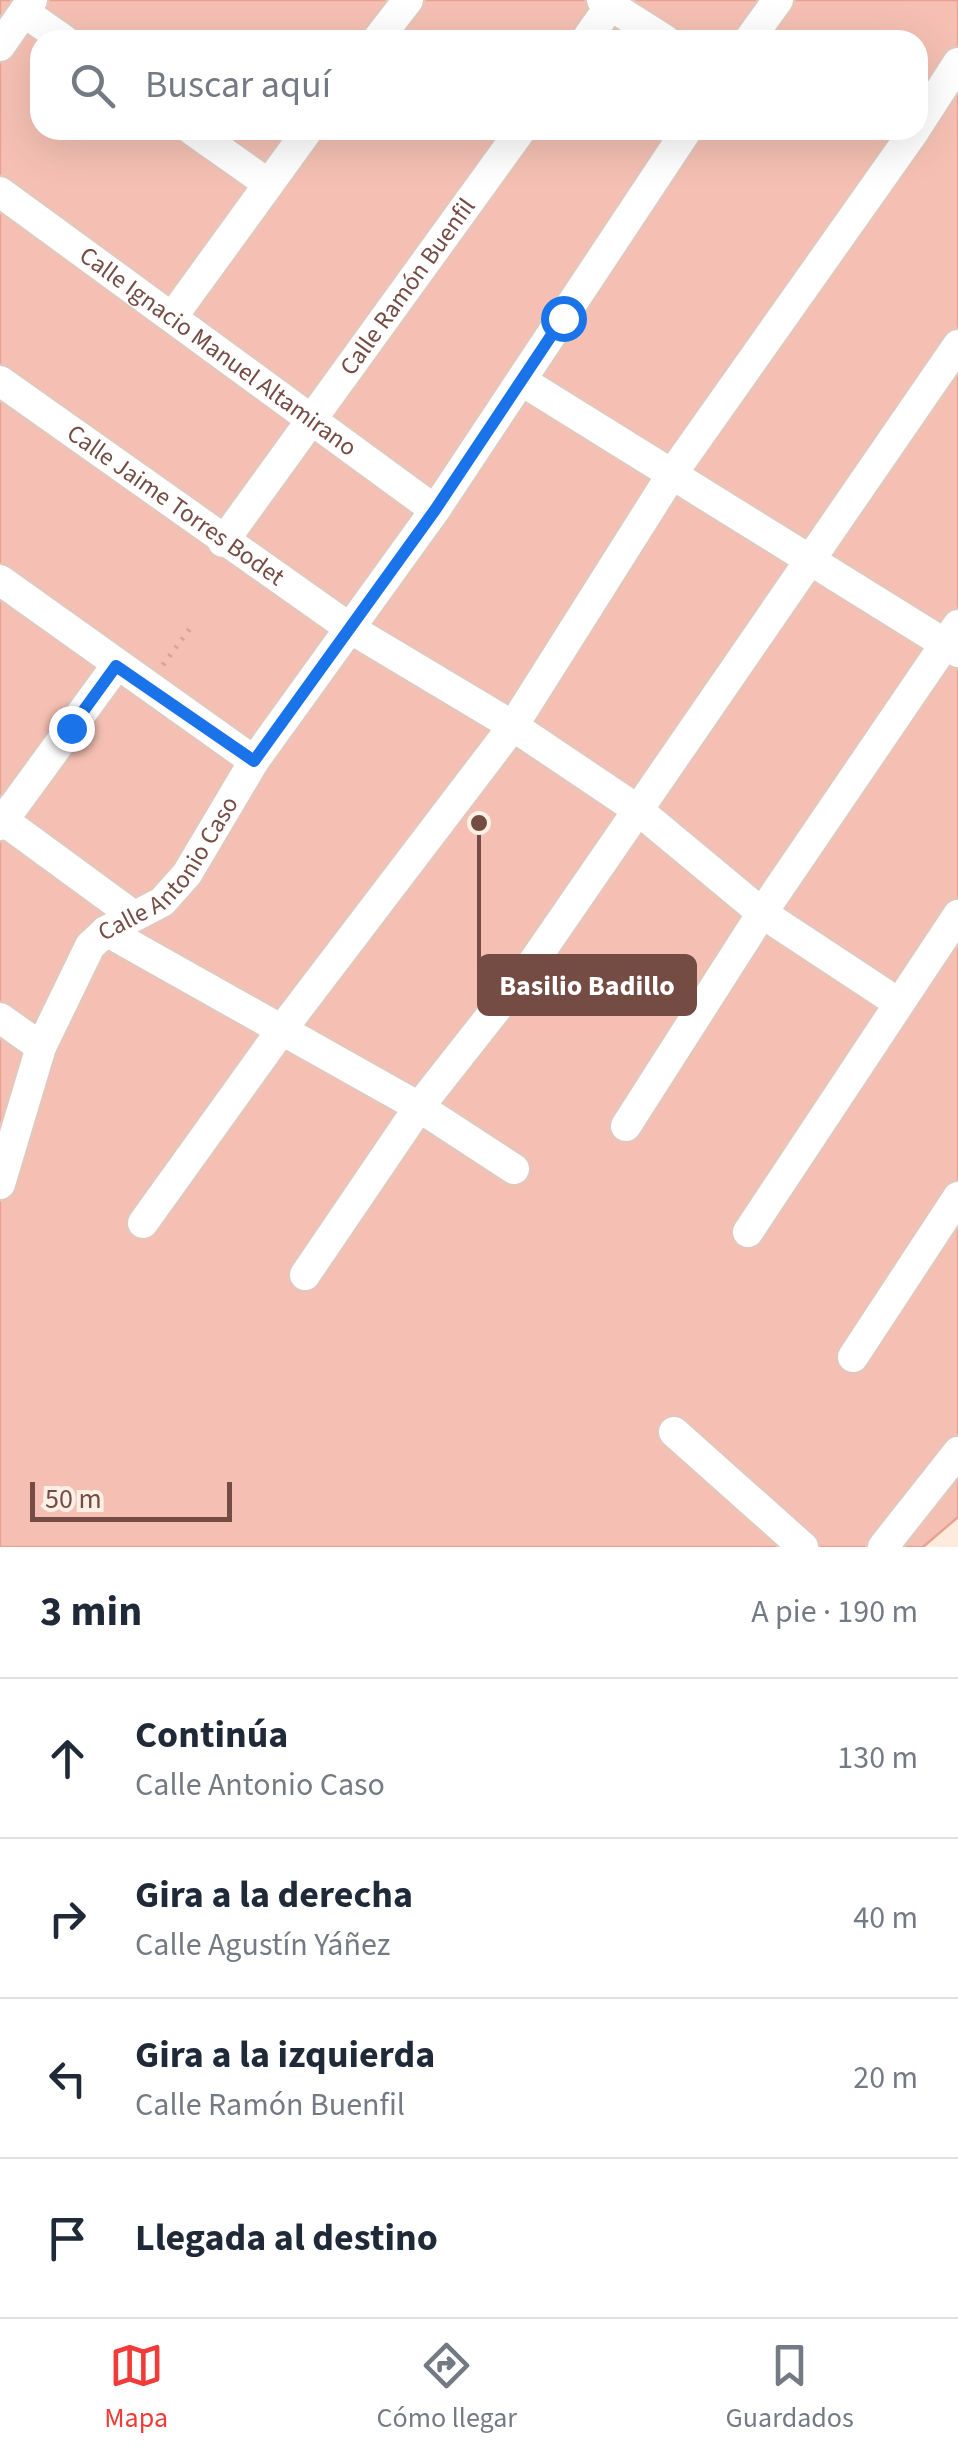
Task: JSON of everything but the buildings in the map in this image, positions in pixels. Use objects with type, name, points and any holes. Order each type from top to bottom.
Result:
[{"type":"street","points":[[385,30],[408,0]]},
{"type":"street","points":[[756,30],[778,0]]},
{"type":"street","points":[[591,30],[606,3],[649,30]]},
{"type":"street","points":[[0,46],[28,6],[53,30]]},
{"type":"street","points":[[928,110],[958,64]]},
{"type":"street","points":[[206,140],[267,183]]},
{"type":"street","points":[[174,316],[300,140]]},
{"type":"street","name":"Calle Ramón Buenfil","points":[[223,542],[513,140]]},
{"type":"street","name":"Calle Antonio Caso","points":[[0,1184],[41,1047],[68,984],[90,946],[106,930],[162,902],[187,874],[254,761],[435,510],[680,140]]},
{"type":"street","points":[[144,1223],[283,1028],[513,726],[672,474],[908,140]]},
{"type":"street","name":"Calle Ignacio Manuel Altamirano","points":[[0,192],[313,417],[435,510]]},
{"type":"street","points":[[304,1275],[419,1106],[534,961],[958,345]]},
{"type":"street","name":"Calle Jaime Torres Bodet","points":[[0,381],[351,629],[513,726],[638,810],[762,913],[897,1002]]},
{"type":"street","points":[[522,381],[810,560],[954,641],[762,913],[626,1126]]},
{"type":"street","points":[[2,587],[254,761]]},
{"type":"street","points":[[116,666],[2,822],[134,916]]},
{"type":"street","points":[[748,1232],[958,915]]},
{"type":"street","points":[[106,930],[419,1106],[514,1168]]},
{"type":"street","points":[[0,1018],[41,1047]]},
{"type":"street","points":[[853,1357],[958,1197]]},
{"type":"street","points":[[674,1432],[804,1547]]},
{"type":"street","points":[[884,1547],[958,1452]]},
{"type":"path","points":[[147,687],[194,623]]},
{"type":"place","name":"Basilio Badillo","points":[[479,823]]},
{"type":"route","points":[[71,728],[116,666],[254,761],[435,510],[563,318]]}]
